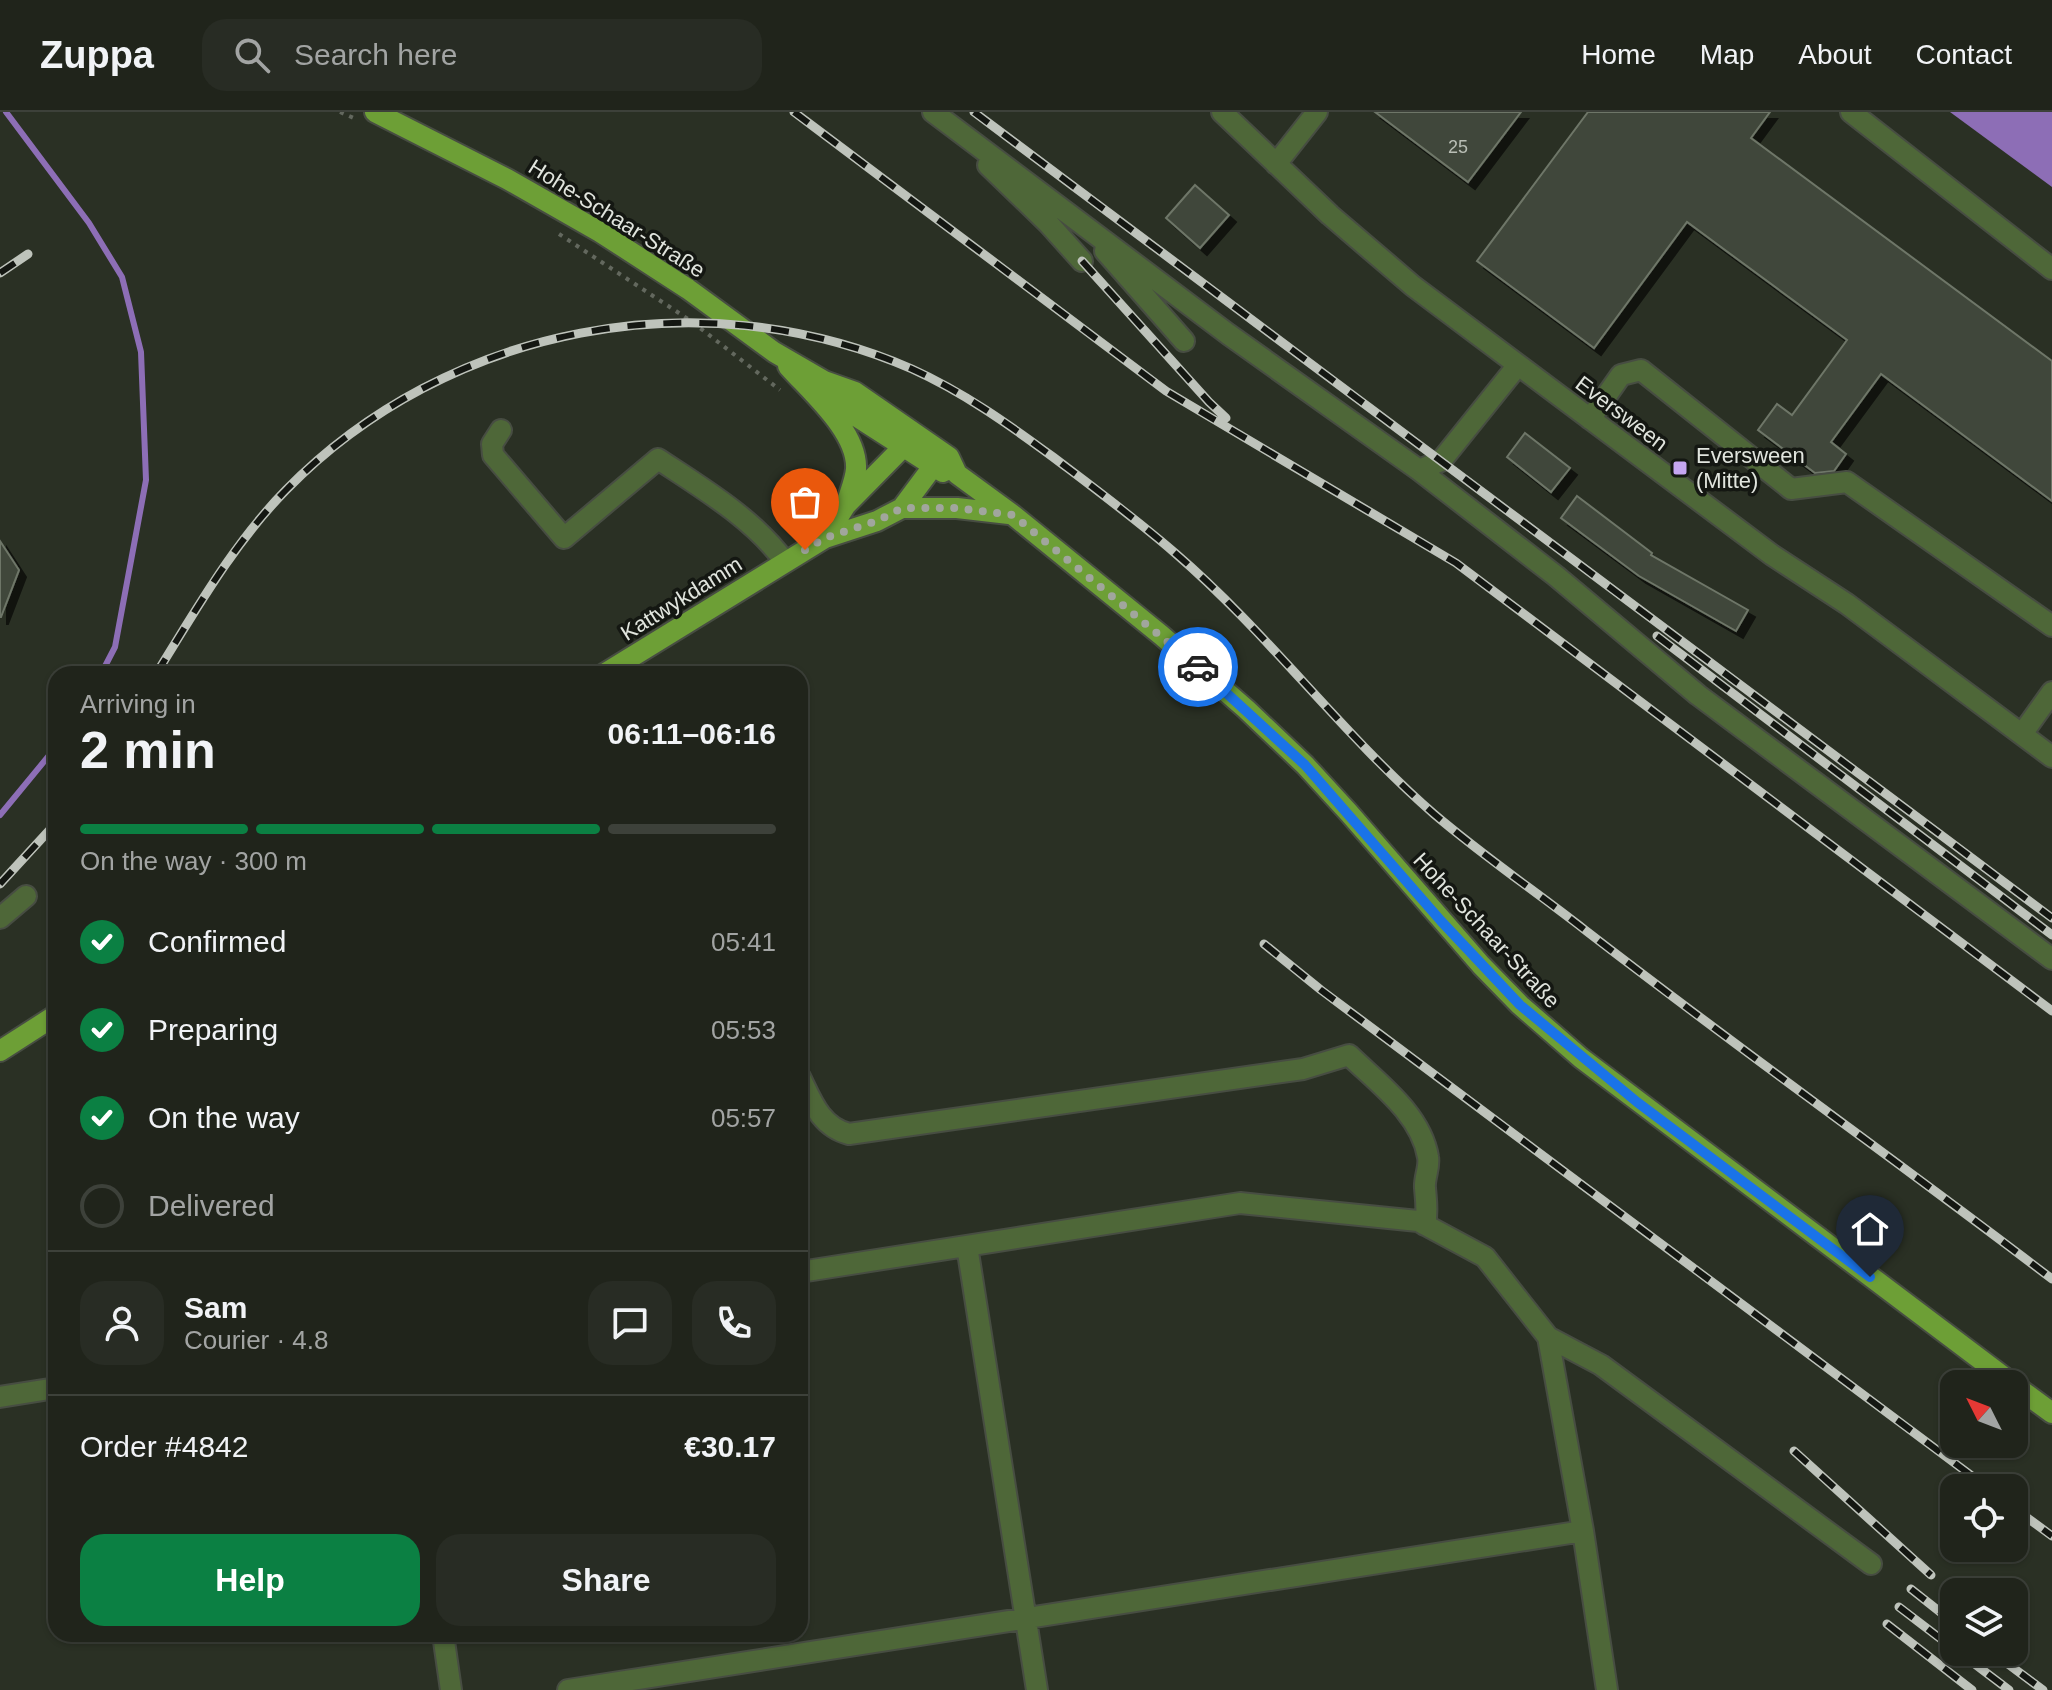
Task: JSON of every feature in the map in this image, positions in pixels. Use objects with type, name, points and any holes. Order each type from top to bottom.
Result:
[{"type":"main road","name":"Hohe-Schaar-Straße","points":[[368,117],[507,179],[600,232],[669,276],[774,352],[824,381],[855,392],[910,441],[938,460],[949,457],[957,474],[1013,515],[1161,635],[1305,765],[1481,965],[1561,1040],[1637,1102],[1995,1370]]},
{"type":"main road","points":[[774,352],[839,423],[852,445],[856,472],[846,505]]},
{"type":"main road","name":"Kattwykdamm","points":[[825,538],[846,505],[910,441]]},
{"type":"main road","name":"Kattwykdamm","points":[[617,666],[825,538],[877,521],[902,508],[938,460]]},
{"type":"main road","points":[[902,508],[957,508],[1013,515]]},
{"type":"main road","points":[[0,1051],[48,1020]]},
{"type":"main road","name":"Hohe-Schaar-Straße","points":[[2028,1395],[2052,1413]]},
{"type":"street","name":"Eversween","points":[[1222,112],[1376,255],[1772,555],[1847,604],[2052,757]]},
{"type":"street","points":[[1276,164],[1317,112]]},
{"type":"street","points":[[1851,112],[2052,269]]},
{"type":"street","points":[[940,117],[1228,334],[1419,470],[1556,576],[1698,695],[2052,959]]},
{"type":"street","points":[[940,117],[1048,223],[1082,261]]},
{"type":"street","points":[[1076,218],[1184,341]]},
{"type":"street","points":[[1419,470],[1441,461],[1518,365]]},
{"type":"street","points":[[1590,419],[1621,375],[1641,370],[1791,489],[1847,482],[2052,626]]},
{"type":"street","points":[[501,430],[492,444],[493,455],[564,538],[658,459],[742,519],[773,546],[785,562]]},
{"type":"street","points":[[2022,734],[2052,692]]},
{"type":"street","points":[[0,918],[26,896]]},
{"type":"street","points":[[808,1092],[825,1123],[849,1134],[1303,1069],[1349,1055],[1417,1126],[1428,1157],[1424,1184],[1428,1211],[1425,1225]]},
{"type":"street","points":[[808,1271],[1240,1203],[1418,1221],[1485,1257],[1548,1337],[1601,1365],[1871,1564]]},
{"type":"street","points":[[967,1246],[1037,1690]]},
{"type":"street","points":[[1548,1337],[1583,1531],[1607,1690]]},
{"type":"street","points":[[0,1397],[48,1389]]},
{"type":"street","points":[[568,1690],[1583,1531]]},
{"type":"street","points":[[444,1642],[451,1690]]},
{"type":"path","points":[[340,112],[368,117]]},
{"type":"path","points":[[559,234],[691,321],[735,354]]},
{"type":"shaded area","points":[[1950,112],[2052,112],[2052,187]]},
{"type":"building","points":[[1375,112],[1521,112],[1468,182]]},
{"type":"building","points":[[1588,112],[1770,112],[1751,138],[2052,361],[2052,501],[1881,374],[1831,442],[1846,454],[1834,471],[1815,473],[1758,430],[1777,404],[1792,415],[1847,340],[1687,222],[1594,348],[1477,261]]},
{"type":"building","points":[[1195,185],[1229,215],[1200,248],[1166,218]]},
{"type":"building","points":[[1525,433],[1570,468],[1551,492],[1507,457]]},
{"type":"building","points":[[1577,496],[1651,555],[1748,610],[1736,631],[1639,576],[1561,518]]},
{"type":"building","points":[[0,541],[19,570],[1,617],[0,617]]},
{"type":"waterway","points":[[6,112],[89,223],[122,277],[141,352],[146,480],[115,647],[105,666]]},
{"type":"waterway","points":[[0,815],[48,757]]},
{"type":"railway","points":[[794,112],[1166,391],[1456,563],[2052,1011]]},
{"type":"railway","points":[[974,112],[2052,918]]},
{"type":"railway","points":[[0,273],[28,254]]},
{"type":"railway","points":[[1082,261],[1226,418]]},
{"type":"railway","points":[[161,666],[232,555],[286,490],[351,434],[422,389],[500,355],[581,333],[664,323],[748,326],[831,341],[912,369],[949,388],[985,409],[1115,504],[1209,584],[1367,750],[1452,829],[2052,1279]]},
{"type":"railway","points":[[1657,636],[2052,935]]},
{"type":"railway","points":[[0,884],[48,832]]},
{"type":"railway","points":[[1264,944],[1321,990],[1969,1474]]},
{"type":"railway","points":[[1794,1451],[1931,1575]]},
{"type":"railway","points":[[2028,1518],[2052,1536]]},
{"type":"railway","points":[[1911,1589],[1940,1612]]},
{"type":"railway","points":[[1899,1607],[1940,1638]]},
{"type":"railway","points":[[1887,1624],[1972,1690]]},
{"type":"railway","points":[[1977,1666],[2009,1690]]},
{"type":"railway","points":[[2011,1666],[2043,1690]]},
{"type":"way so far","points":[[805,550],[825,538],[877,521],[902,508],[957,508],[1013,515],[1198,667]]},
{"type":"place","name":"Eversween (Mitte)","points":[[1680,468]]},
{"type":"route","points":[[1198,667],[1305,765],[1441,921],[1520,1005],[1637,1102],[1870,1277]]}]
